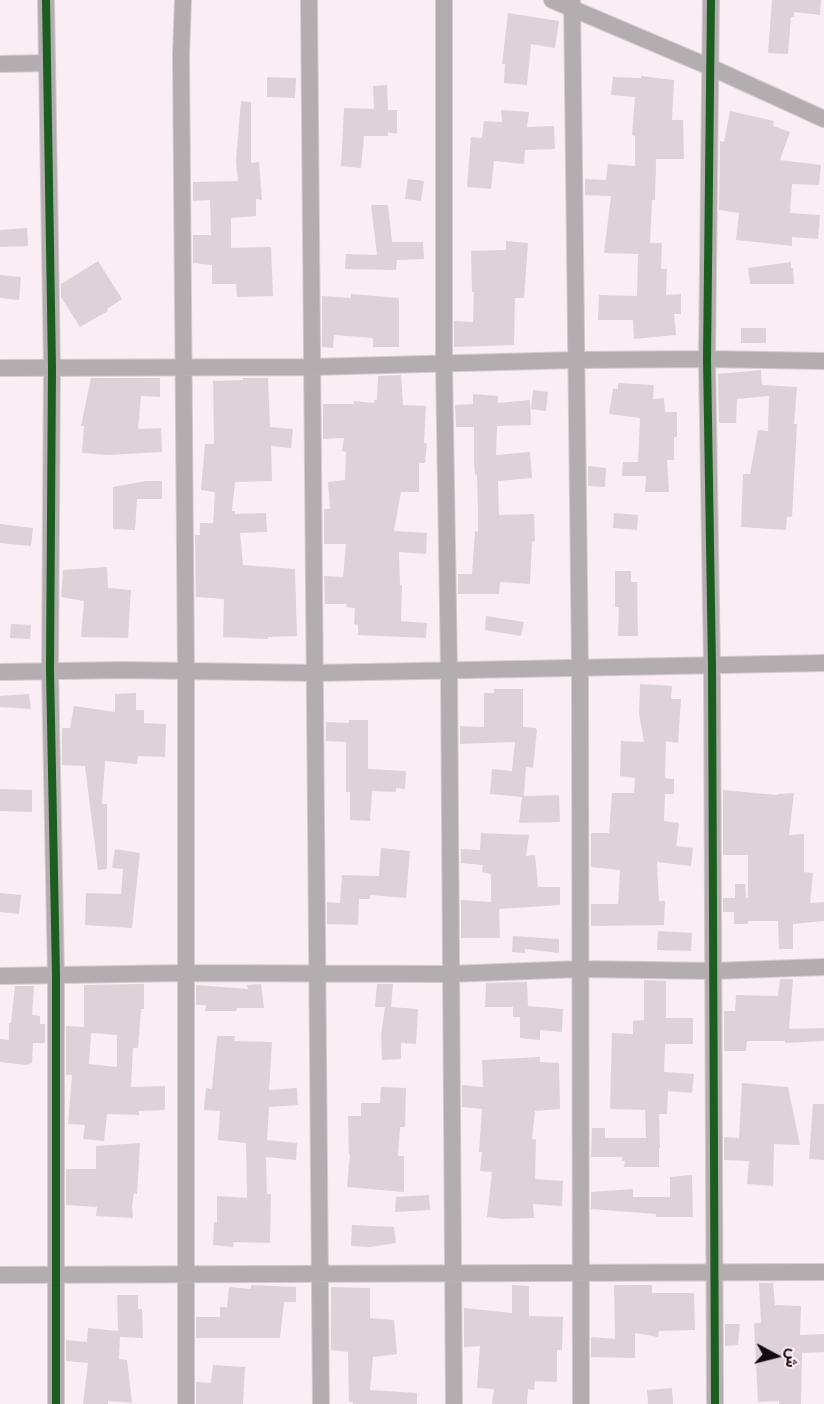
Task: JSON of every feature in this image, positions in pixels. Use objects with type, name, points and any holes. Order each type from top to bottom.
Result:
[{"type":"street","points":[[46,0],[52,368],[50,670],[56,976],[56,1404]]},
{"type":"street","points":[[183,0],[181,78],[186,671],[186,1404]]},
{"type":"street","points":[[309,0],[321,1404]]},
{"type":"street","points":[[444,0],[444,364],[449,669],[454,1404]]},
{"type":"street","points":[[552,0],[572,5],[824,119]]},
{"type":"street","points":[[711,0],[707,359],[712,666],[715,1404]]},
{"type":"street","points":[[572,5],[580,667],[581,1404]]},
{"type":"street","points":[[0,64],[47,63]]},
{"type":"street","points":[[0,368],[311,367],[707,359],[824,362]]},
{"type":"street","points":[[0,672],[50,670],[316,673],[824,663]]},
{"type":"street","points":[[0,976],[185,973],[450,974],[580,969],[713,971],[824,967]]},
{"type":"street","points":[[0,1275],[824,1272]]},
{"type":"building","points":[[772,0],[821,0],[820,15],[794,12],[794,17],[791,17],[788,54],[768,53]]},
{"type":"building","points":[[508,13],[559,21],[555,48],[531,44],[527,85],[504,83],[505,64],[502,64]]},
{"type":"building","points":[[641,76],[674,80],[672,120],[683,120],[684,159],[656,159],[655,200],[652,200],[650,243],[662,243],[661,269],[667,269],[666,295],[681,294],[681,314],[674,314],[676,335],[634,339],[633,320],[598,320],[599,295],[637,296],[638,254],[604,253],[611,196],[585,195],[585,179],[606,180],[608,164],[635,166],[635,136],[632,135],[635,97],[611,95],[613,77],[641,78]]},
{"type":"building","points":[[267,77],[296,78],[295,98],[267,97]]},
{"type":"building","points":[[387,85],[388,110],[397,110],[397,134],[388,132],[388,136],[364,136],[361,168],[341,166],[344,108],[374,109],[373,86]]},
{"type":"building","points":[[241,101],[251,102],[251,163],[259,162],[262,200],[256,199],[256,216],[231,218],[231,248],[271,247],[273,296],[237,297],[236,284],[212,284],[212,265],[193,263],[193,235],[211,235],[210,200],[193,201],[193,182],[238,181],[236,161]]},
{"type":"building","points":[[501,110],[529,112],[527,127],[554,126],[555,149],[525,150],[524,164],[494,161],[491,189],[467,187],[471,137],[482,138],[484,121],[502,122]]},
{"type":"building","points":[[730,111],[774,121],[773,126],[790,132],[780,160],[821,165],[819,185],[792,184],[790,213],[820,215],[818,239],[792,237],[792,246],[736,240],[739,213],[719,210],[720,141],[724,142]]},
{"type":"building","points":[[408,179],[424,181],[421,201],[405,199]]},
{"type":"building","points":[[371,205],[388,205],[392,242],[423,242],[424,259],[397,260],[396,270],[345,269],[346,254],[377,255]]},
{"type":"building","points":[[27,228],[28,246],[0,247],[0,230]]},
{"type":"building","points":[[506,241],[528,243],[524,298],[515,298],[514,345],[454,347],[454,321],[473,322],[474,292],[472,292],[471,251],[506,250]]},
{"type":"building","points":[[98,261],[122,299],[107,309],[108,311],[80,327],[61,297],[61,284]]},
{"type":"building","points":[[791,262],[794,284],[750,284],[748,268]]},
{"type":"building","points":[[0,275],[21,277],[19,300],[0,298]]},
{"type":"building","points":[[351,294],[399,298],[399,347],[373,347],[373,338],[334,335],[333,348],[322,347],[322,296],[351,298]]},
{"type":"building","points":[[741,328],[766,328],[766,343],[741,343]]},
{"type":"building","points":[[761,370],[762,385],[797,387],[792,517],[787,517],[786,530],[741,527],[743,474],[750,474],[758,430],[768,431],[769,396],[737,399],[736,423],[719,423],[718,374]]},
{"type":"building","points":[[401,375],[403,405],[426,406],[424,443],[427,443],[425,463],[419,463],[419,492],[401,492],[394,531],[427,533],[426,554],[399,552],[400,585],[402,585],[401,621],[427,623],[426,638],[358,635],[358,625],[354,624],[355,608],[346,607],[347,604],[325,604],[324,576],[343,577],[346,544],[324,544],[324,509],[330,509],[328,482],[345,480],[346,452],[342,451],[344,438],[323,439],[323,404],[354,404],[354,401],[374,403],[374,400],[377,400],[378,376]]},
{"type":"building","points":[[91,378],[160,378],[160,397],[141,396],[138,429],[161,428],[162,452],[109,455],[82,453],[84,426],[81,426]]},
{"type":"building","points":[[243,378],[268,378],[270,427],[293,429],[291,448],[271,446],[272,481],[235,482],[232,511],[235,511],[235,514],[266,513],[267,532],[240,533],[243,565],[295,569],[297,636],[268,637],[268,639],[223,637],[224,599],[196,597],[195,535],[200,535],[200,523],[213,523],[215,492],[201,490],[205,444],[214,444],[213,381],[243,380]]},
{"type":"building","points":[[618,383],[654,385],[653,399],[664,398],[665,412],[677,412],[674,460],[667,460],[669,492],[645,492],[646,476],[622,476],[623,462],[638,462],[640,418],[609,414],[613,389],[618,389]]},
{"type":"building","points":[[533,390],[548,392],[546,411],[531,409]]},
{"type":"building","points":[[473,394],[498,396],[498,403],[530,400],[531,425],[497,426],[496,455],[530,452],[532,478],[498,481],[499,515],[534,514],[535,541],[532,542],[530,584],[500,582],[499,594],[458,594],[458,574],[472,574],[475,531],[478,532],[478,513],[474,427],[456,427],[455,405],[473,404]]},
{"type":"building","points":[[588,466],[606,468],[605,487],[588,486]]},
{"type":"building","points":[[146,481],[162,481],[162,499],[137,499],[135,530],[113,529],[113,487]]},
{"type":"building","points":[[614,513],[638,515],[637,530],[613,528]]},
{"type":"building","points":[[0,524],[33,528],[31,546],[0,543]]},
{"type":"building","points":[[107,567],[108,588],[131,590],[128,638],[81,637],[84,601],[61,597],[63,570]]},
{"type":"building","points":[[615,571],[631,571],[631,582],[637,582],[638,636],[618,636],[619,607],[615,607]]},
{"type":"building","points":[[486,616],[524,622],[521,636],[485,630]]},
{"type":"building","points":[[11,624],[31,625],[30,639],[10,638]]},
{"type":"building","points":[[640,684],[672,686],[671,699],[681,699],[678,743],[666,741],[665,778],[674,779],[674,794],[665,794],[664,821],[679,823],[676,846],[693,848],[691,866],[657,862],[659,901],[665,901],[664,925],[591,926],[591,904],[618,904],[620,870],[591,867],[591,833],[609,833],[612,793],[634,793],[635,778],[620,776],[621,741],[644,742],[639,714]]},
{"type":"building","points":[[494,689],[523,689],[523,727],[537,730],[533,768],[526,767],[524,796],[559,795],[560,822],[519,823],[522,797],[490,794],[492,769],[512,771],[515,742],[460,744],[460,726],[484,727],[484,693],[494,693]]},
{"type":"building","points":[[136,693],[136,710],[144,710],[144,723],[166,724],[165,757],[138,756],[137,764],[105,761],[102,804],[107,804],[107,869],[98,870],[85,766],[62,765],[62,728],[70,728],[74,706],[115,712],[115,694]]},
{"type":"building","points":[[29,694],[31,709],[0,707],[0,696]]},
{"type":"building","points":[[349,720],[368,720],[368,769],[406,771],[405,789],[396,788],[396,792],[372,791],[370,821],[350,820],[350,792],[346,792],[346,742],[326,741],[326,722],[349,723]]},
{"type":"building","points":[[0,789],[32,790],[32,812],[0,811]]},
{"type":"building","points":[[723,790],[777,795],[794,793],[789,835],[804,834],[804,872],[813,873],[810,903],[824,902],[824,921],[793,924],[793,949],[779,949],[778,921],[748,921],[748,924],[734,924],[734,912],[723,912],[723,898],[735,898],[735,884],[745,884],[746,898],[748,898],[748,855],[723,855]]},
{"type":"building","points":[[481,833],[529,835],[526,856],[535,855],[538,887],[560,887],[560,905],[499,909],[500,938],[461,938],[461,900],[491,902],[491,874],[482,872],[483,865],[461,863],[461,849],[480,850]]},
{"type":"building","points":[[381,848],[410,851],[406,898],[370,895],[370,899],[359,899],[358,925],[327,924],[327,902],[340,903],[342,875],[379,876]]},
{"type":"building","points":[[115,849],[140,853],[132,928],[85,925],[86,893],[121,894],[123,869],[112,868]]},
{"type":"building","points":[[0,893],[21,895],[19,914],[0,912]]},
{"type":"building","points":[[658,931],[692,933],[691,951],[657,950]]},
{"type":"building","points":[[513,936],[559,939],[559,953],[525,949],[525,953],[512,952]]},
{"type":"building","points":[[780,979],[793,979],[789,1029],[824,1028],[824,1041],[785,1043],[785,1041],[747,1041],[746,1051],[724,1051],[724,1011],[735,1011],[736,995],[778,996]]},
{"type":"building","points":[[644,980],[666,981],[666,1018],[693,1018],[693,1044],[665,1044],[664,1072],[694,1074],[692,1093],[668,1091],[667,1114],[659,1114],[659,1167],[624,1167],[625,1161],[622,1161],[622,1157],[591,1157],[592,1128],[605,1128],[605,1138],[646,1138],[645,1110],[610,1109],[612,1033],[633,1034],[633,1021],[644,1020]]},
{"type":"building","points":[[527,982],[528,1006],[563,1009],[562,1032],[540,1030],[540,1040],[520,1038],[520,1017],[513,1017],[513,1007],[485,1007],[486,983]]},
{"type":"building","points":[[144,984],[144,1009],[141,1009],[138,1048],[133,1048],[131,1087],[165,1086],[165,1110],[139,1111],[139,1115],[107,1114],[104,1141],[83,1139],[85,1125],[68,1124],[72,1075],[66,1075],[66,1026],[84,1027],[84,985]],"holes":[[[91,1033],[117,1035],[117,1067],[89,1064]]]},
{"type":"building","points":[[261,984],[264,1008],[205,1011],[206,1005],[196,1005],[196,985],[248,989],[247,985]]},
{"type":"building","points":[[377,984],[393,984],[391,1007],[418,1009],[416,1044],[401,1043],[401,1059],[382,1060],[381,1035],[385,1007],[375,1007]]},
{"type":"building","points":[[15,986],[34,986],[32,1015],[40,1016],[40,1024],[45,1024],[45,1043],[33,1043],[32,1063],[27,1065],[0,1062],[0,1039],[9,1040],[9,1023],[11,1023]]},
{"type":"building","points":[[217,1036],[235,1036],[234,1041],[272,1042],[269,1090],[297,1088],[298,1105],[269,1107],[267,1140],[297,1143],[296,1160],[266,1157],[267,1194],[271,1194],[270,1243],[234,1242],[233,1247],[213,1245],[214,1222],[217,1223],[217,1196],[247,1198],[246,1143],[218,1140],[220,1111],[204,1110],[206,1088],[212,1089]]},
{"type":"building","points":[[540,1057],[540,1062],[559,1063],[560,1109],[535,1111],[532,1139],[536,1139],[535,1179],[563,1181],[562,1206],[533,1204],[534,1218],[487,1217],[492,1172],[480,1171],[482,1109],[462,1107],[462,1085],[483,1087],[482,1060]]},
{"type":"building","points":[[742,1083],[788,1087],[800,1145],[774,1144],[773,1186],[747,1184],[749,1161],[724,1160],[724,1137],[739,1138]]},
{"type":"building","points":[[381,1087],[406,1088],[405,1127],[400,1127],[398,1156],[404,1156],[404,1192],[347,1187],[350,1154],[348,1116],[361,1116],[361,1103],[380,1103]]},
{"type":"building","points":[[813,1104],[824,1104],[824,1160],[809,1159]]},
{"type":"building","points":[[140,1143],[137,1194],[134,1193],[132,1206],[133,1218],[96,1216],[97,1207],[66,1205],[66,1169],[96,1169],[96,1146]]},
{"type":"building","points":[[692,1175],[693,1217],[656,1217],[656,1214],[591,1209],[591,1192],[633,1189],[633,1197],[670,1197],[670,1177]]},
{"type":"building","points":[[429,1195],[430,1210],[395,1212],[396,1197]]},
{"type":"building","points":[[352,1225],[394,1227],[396,1243],[370,1247],[351,1246]]},
{"type":"building","points":[[759,1283],[773,1283],[775,1305],[801,1306],[800,1335],[824,1334],[824,1352],[802,1353],[801,1404],[779,1404],[779,1401],[758,1402],[754,1323],[761,1323]]},
{"type":"building","points":[[251,1285],[296,1287],[296,1302],[284,1302],[280,1338],[196,1338],[196,1317],[220,1317],[220,1307],[227,1307],[229,1287],[251,1289]]},
{"type":"building","points":[[512,1285],[529,1286],[529,1316],[563,1317],[562,1350],[557,1350],[557,1382],[535,1381],[534,1390],[528,1389],[527,1404],[492,1404],[494,1389],[477,1388],[480,1346],[464,1347],[464,1308],[512,1313]]},
{"type":"building","points":[[614,1285],[652,1285],[652,1293],[694,1293],[695,1330],[659,1331],[658,1337],[635,1333],[635,1358],[591,1357],[591,1337],[615,1339]]},
{"type":"building","points":[[331,1287],[370,1288],[370,1318],[394,1320],[397,1354],[373,1357],[370,1390],[417,1393],[417,1404],[353,1404],[349,1402],[348,1352],[331,1350]]},
{"type":"building","points":[[117,1295],[138,1295],[138,1309],[142,1309],[143,1338],[120,1337],[119,1359],[127,1360],[132,1403],[108,1401],[108,1404],[83,1404],[88,1363],[66,1361],[66,1340],[87,1342],[88,1328],[118,1331]]},
{"type":"building","points":[[725,1324],[740,1324],[738,1345],[725,1346]]},
{"type":"building","points":[[213,1365],[245,1367],[243,1404],[196,1404],[196,1382],[211,1383]]},
{"type":"building","points":[[672,1388],[673,1404],[648,1404],[647,1390]]},
{"type":"cycle path","points":[[46,0],[52,368],[50,670],[56,976],[56,1404]]},
{"type":"cycle path","points":[[711,0],[707,359],[712,666],[715,1404]]}]
